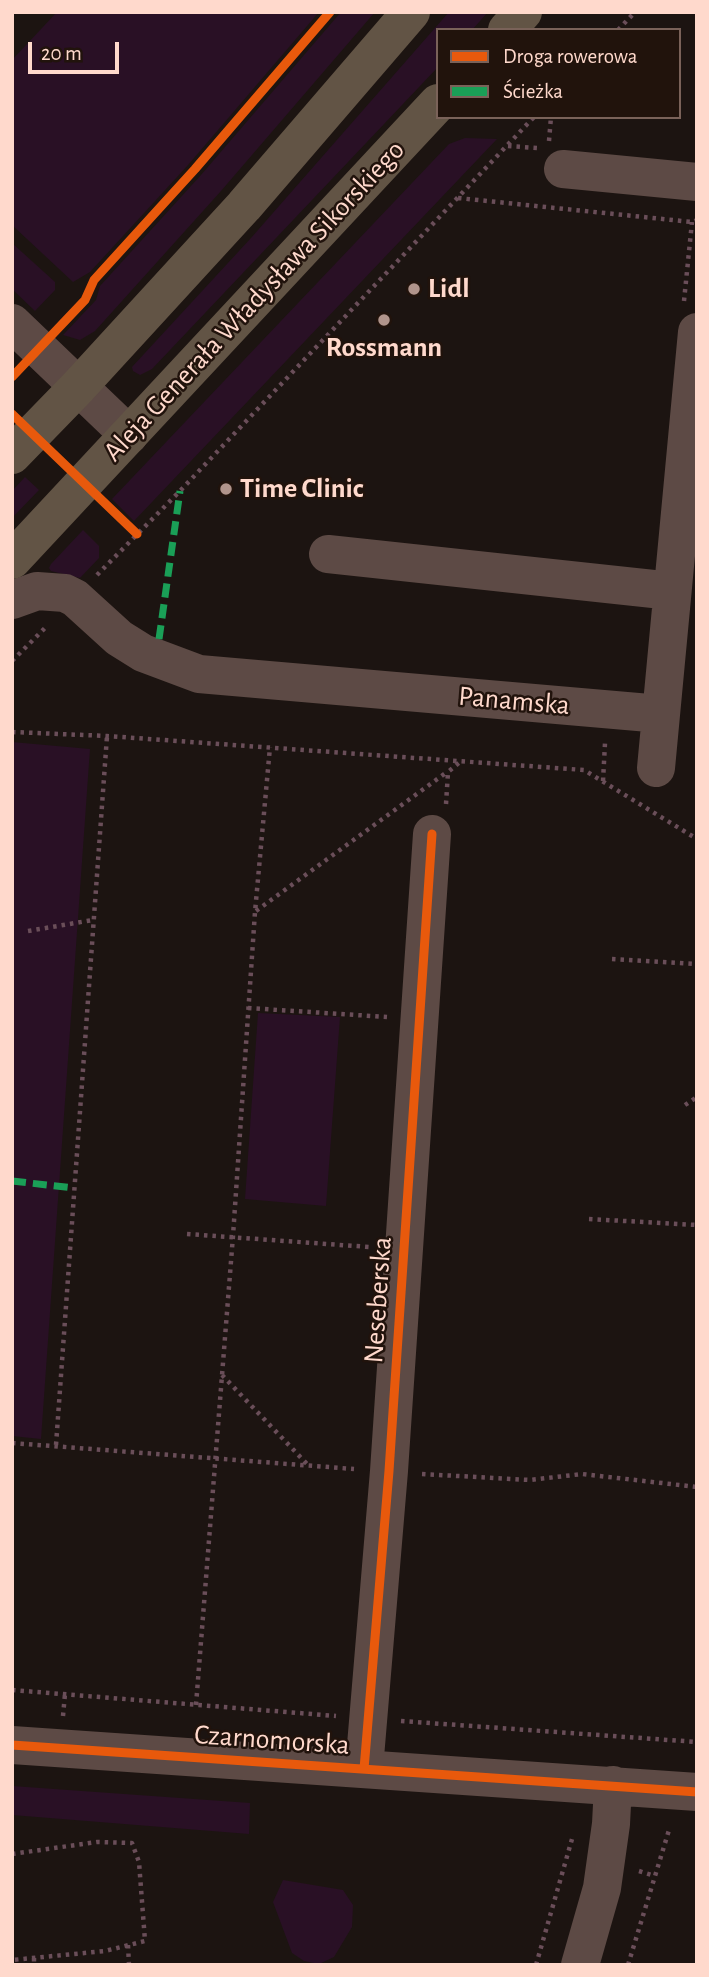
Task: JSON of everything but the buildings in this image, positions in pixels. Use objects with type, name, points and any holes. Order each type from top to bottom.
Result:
[{"type":"main road","points":[[12,454],[78,387],[244,205],[411,12]]},
{"type":"main road","points":[[509,28],[523,12]]},
{"type":"main road","name":"Aleja Generała Władysława Sikorskiego","points":[[12,559],[436,105]]},
{"type":"street","points":[[556,159],[697,182]]},
{"type":"street","points":[[12,323],[129,435]]},
{"type":"street","points":[[656,768],[697,332]]},
{"type":"street","points":[[328,554],[672,591]]},
{"type":"street","name":"Panamska","points":[[12,600],[37,591],[65,593],[75,598],[119,638],[143,653],[199,674],[661,714]]},
{"type":"street","name":"Neseberska","points":[[364,1769],[389,1471],[432,834]]},
{"type":"street","name":"Czarnomorska","points":[[12,1745],[697,1792]]},
{"type":"street","points":[[580,1965],[602,1888],[611,1824],[613,1785]]},
{"type":"path","points":[[620,28],[635,12]]},
{"type":"path","points":[[12,661],[137,534],[532,119]]},
{"type":"path","points":[[507,146],[556,159]]},
{"type":"path","points":[[457,198],[692,222],[697,220]]},
{"type":"path","points":[[128,526],[137,534]]},
{"type":"path","points":[[12,732],[107,736],[584,770],[697,839]]},
{"type":"path","points":[[56,1445],[107,736]]},
{"type":"path","points":[[195,1705],[270,747]]},
{"type":"path","points":[[255,912],[447,772]]},
{"type":"path","points":[[28,931],[93,920]]},
{"type":"path","points":[[612,960],[697,964]]},
{"type":"path","points":[[248,1008],[419,1019]]},
{"type":"path","points":[[685,1105],[697,1097]]},
{"type":"path","points":[[589,1219],[697,1225]]},
{"type":"path","points":[[187,1234],[404,1250]]},
{"type":"path","points":[[222,1374],[308,1465]]},
{"type":"path","points":[[628,1965],[669,1830]]},
{"type":"path","points":[[536,1965],[573,1835]]},
{"type":"path","points":[[12,1854],[97,1842],[132,1843],[139,1862],[145,1941],[105,1951],[12,1960]]},
{"type":"path","points":[[128,1945],[130,1965]]},
{"type":"path","points":[[34,1958],[34,1965]]},
{"type":"shaded area","points":[[57,12],[319,12],[188,165],[90,272],[73,282],[12,225],[12,60]]},
{"type":"shaded area","points":[[341,12],[375,12],[221,191],[95,331],[80,340],[63,335],[96,300],[100,286],[201,175]]},
{"type":"shaded area","points":[[449,12],[488,12],[474,28],[436,28],[436,69],[152,369],[140,375],[133,371],[132,367],[251,238]]},
{"type":"shaded area","points":[[465,138],[497,139],[134,521],[112,499],[449,144]]},
{"type":"shaded area","points":[[12,243],[55,282],[55,290],[35,311],[12,289]]},
{"type":"shaded area","points":[[25,477],[39,490],[12,518],[12,491]]},
{"type":"shaded area","points":[[83,530],[99,546],[99,558],[80,578],[51,571],[51,564]]},
{"type":"shaded area","points":[[12,742],[90,749],[41,1439],[12,1436]]},
{"type":"shaded area","points":[[258,1013],[340,1017],[326,1206],[245,1199]]},
{"type":"shaded area","points":[[12,1786],[250,1803],[249,1834],[12,1815]]},
{"type":"shaded area","points":[[283,1880],[343,1890],[353,1905],[352,1927],[334,1957],[319,1964],[304,1961],[292,1953],[273,1902]]},
{"type":"marked path","points":[[159,639],[180,491]]},
{"type":"marked path","points":[[12,1181],[74,1188]]},
{"type":"cycle path","points":[[12,377],[85,300],[94,280],[195,169],[330,12]]},
{"type":"cycle path","points":[[12,414],[137,534]]},
{"type":"cycle path","points":[[364,1769],[389,1471],[432,834]]},
{"type":"cycle path","points":[[12,1745],[697,1792]]},
{"type":"place","name":"Lidl","points":[[414,289]]},
{"type":"place","name":"Rossmann","points":[[384,320]]},
{"type":"place","name":"Time Clinic","points":[[226,489]]}]
